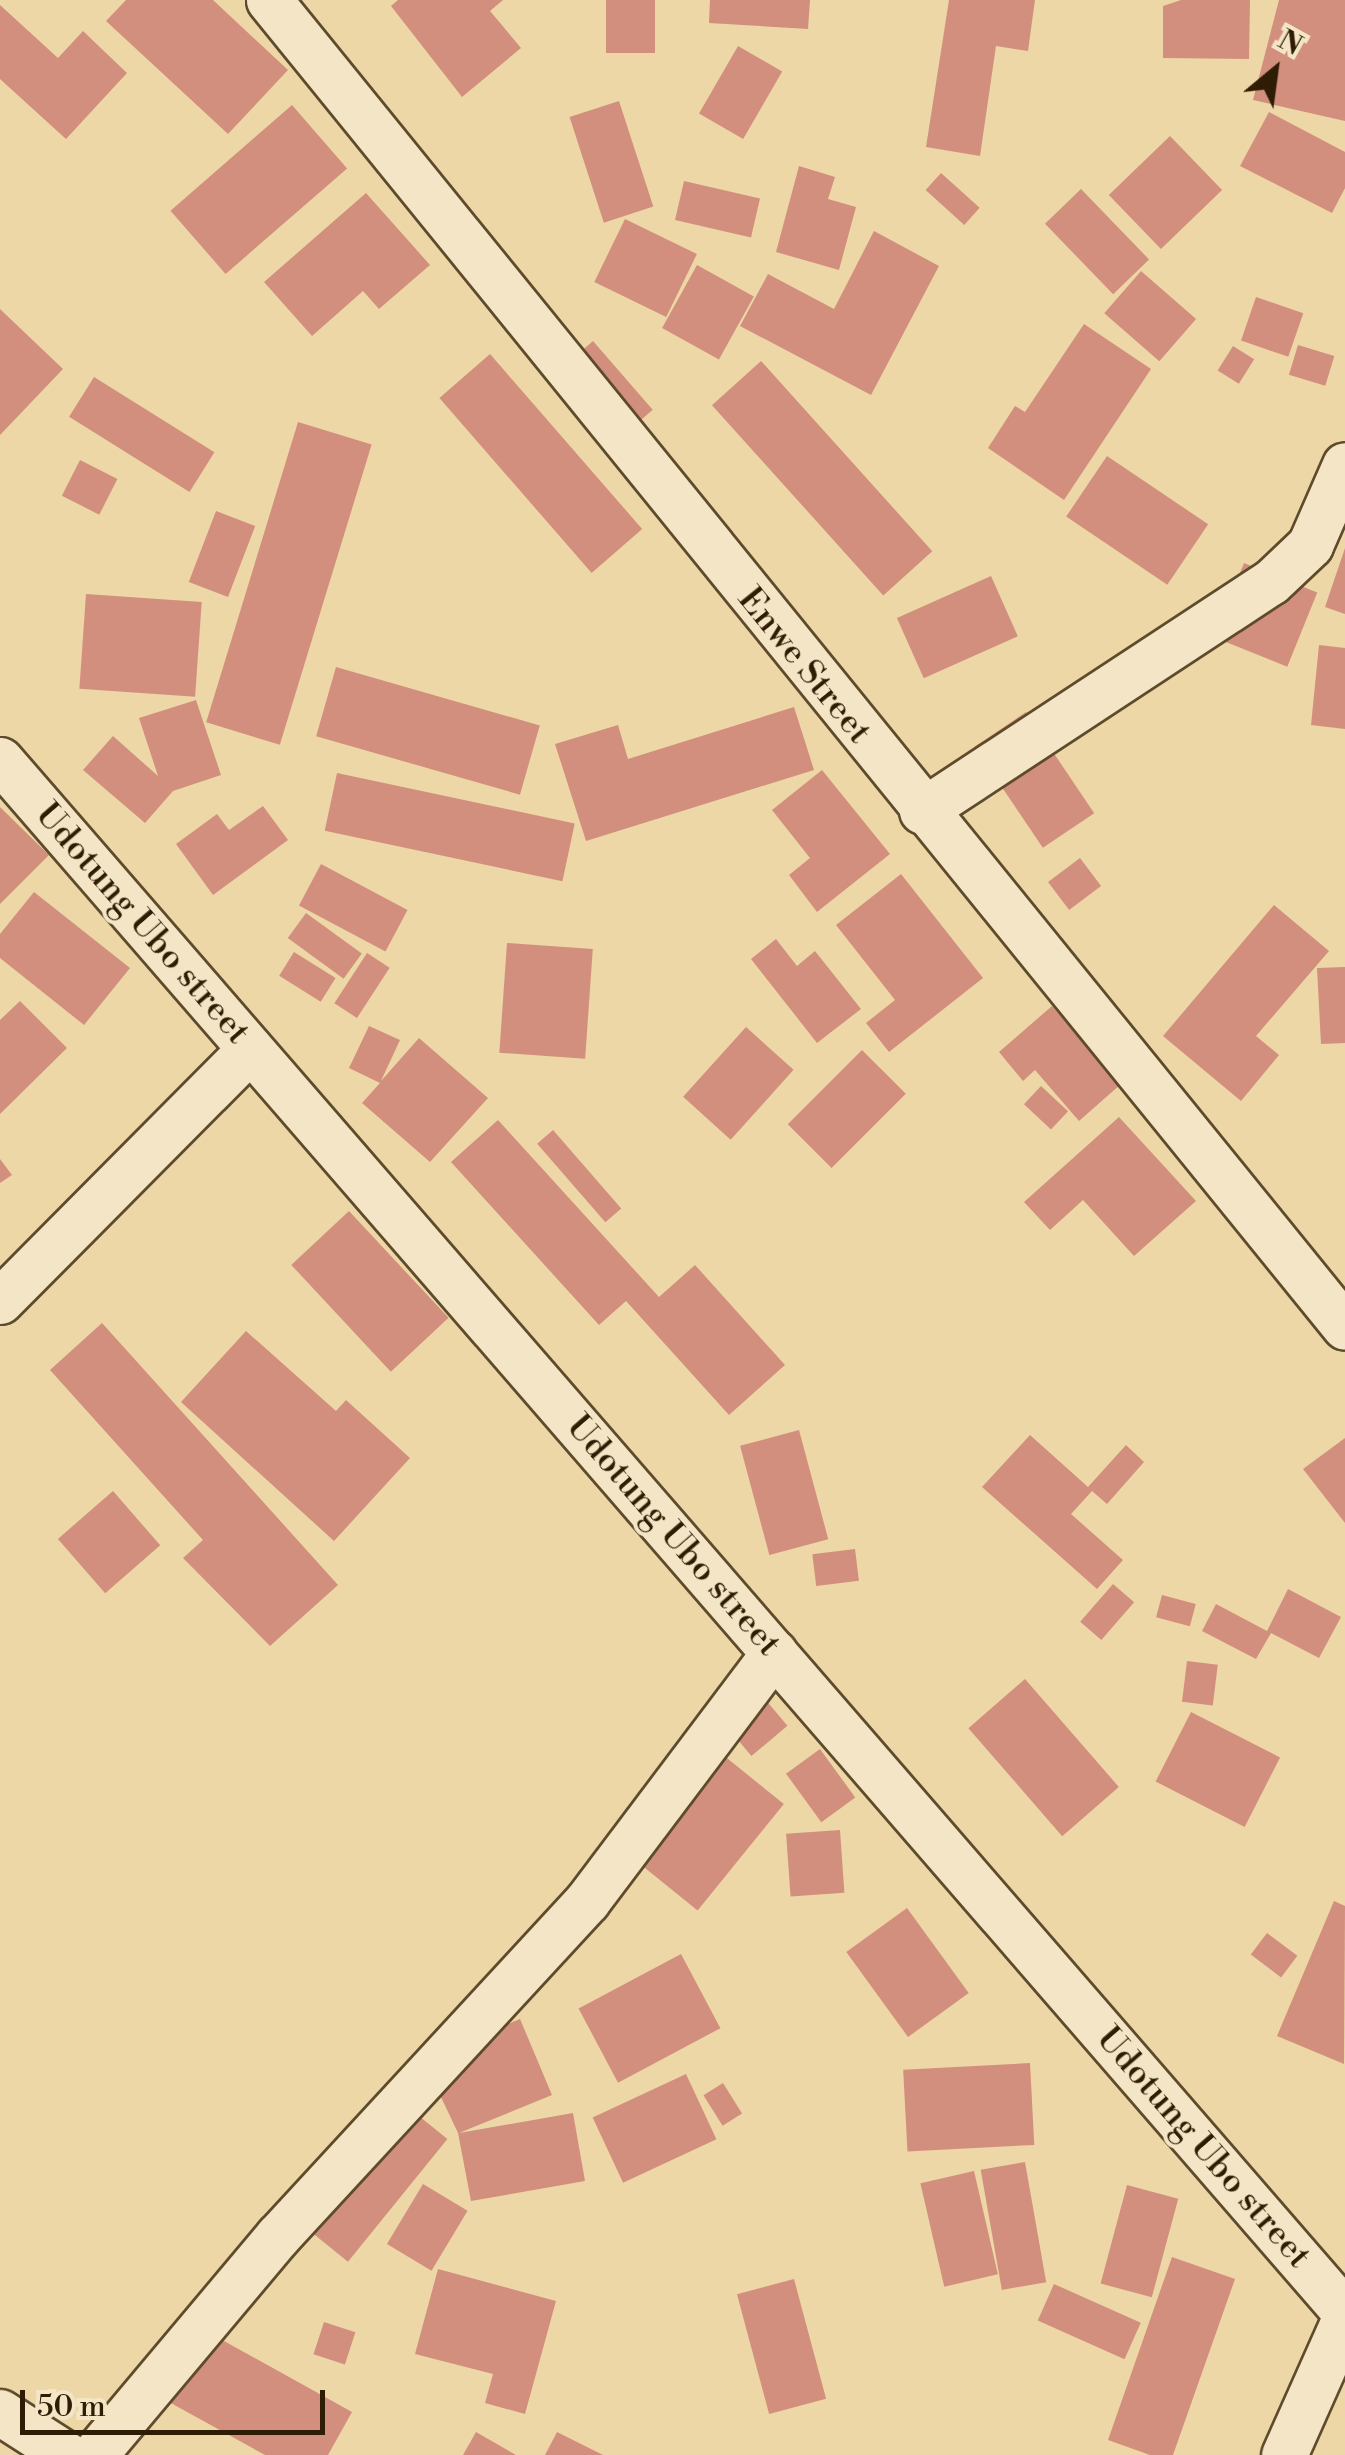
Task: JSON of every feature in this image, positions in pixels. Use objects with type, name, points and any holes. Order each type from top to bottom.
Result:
[{"type":"street","name":"Enwe Street","points":[[270,0],[922,811],[1345,1327]]},
{"type":"street","points":[[922,811],[1271,582],[1310,546],[1345,465]]},
{"type":"street","name":"Udotung Ubo street","points":[[0,760],[1345,2315]]},
{"type":"street","points":[[0,1301],[250,1048]]},
{"type":"street","points":[[94,2455],[278,2236],[550,1944],[774,1653]]},
{"type":"street","points":[[1284,2455],[1345,2315]]},
{"type":"street","points":[[0,2412],[67,2455]]},
{"type":"building","points":[[126,0],[213,0],[288,70],[228,134],[106,21]]},
{"type":"building","points":[[398,0],[503,0],[490,11],[521,48],[462,97],[391,6]]},
{"type":"building","points":[[606,0],[655,0],[655,53],[606,53]]},
{"type":"building","points":[[710,0],[810,0],[808,29],[709,23]]},
{"type":"building","points":[[949,0],[1035,0],[1028,51],[996,46],[980,156],[926,147]]},
{"type":"building","points":[[1181,0],[1250,0],[1249,59],[1163,58],[1163,6]]},
{"type":"building","points":[[1279,0],[1345,0],[1345,121],[1253,100]]},
{"type":"building","points":[[0,5],[58,58],[83,31],[127,73],[66,139],[0,79]]},
{"type":"building","points":[[738,46],[782,72],[743,139],[699,114]]},
{"type":"building","points":[[619,101],[653,207],[604,223],[570,117]]},
{"type":"building","points":[[292,105],[347,168],[226,274],[170,211]]},
{"type":"building","points":[[1269,112],[1345,152],[1345,188],[1332,213],[1240,166]]},
{"type":"building","points":[[1170,136],[1222,190],[1161,249],[1109,195]]},
{"type":"building","points":[[799,166],[835,177],[828,199],[856,207],[839,270],[776,252]]},
{"type":"building","points":[[941,173],[980,208],[964,225],[926,190]]},
{"type":"building","points":[[684,181],[760,199],[751,238],[675,220]]},
{"type":"building","points":[[1081,189],[1149,259],[1113,294],[1045,224]]},
{"type":"building","points":[[366,193],[430,265],[379,309],[363,291],[312,336],[264,282]]},
{"type":"building","points":[[625,219],[697,254],[666,317],[594,282]]},
{"type":"building","points":[[874,231],[939,266],[871,395],[740,326],[768,274],[834,309]]},
{"type":"building","points":[[697,265],[754,297],[719,359],[662,328]]},
{"type":"building","points":[[1141,271],[1196,319],[1159,361],[1104,313]]},
{"type":"building","points":[[1256,297],[1303,313],[1288,357],[1241,340]]},
{"type":"building","points":[[0,309],[63,369],[0,435]]},
{"type":"building","points":[[1084,324],[1151,369],[1064,500],[988,448],[1015,406],[1025,412]]},
{"type":"building","points":[[593,341],[653,410],[625,434],[565,365]]},
{"type":"building","points":[[1298,345],[1334,356],[1325,386],[1289,375]]},
{"type":"building","points":[[1233,346],[1254,359],[1239,384],[1218,371]]},
{"type":"building","points":[[490,354],[642,529],[592,573],[439,398]]},
{"type":"building","points":[[761,361],[932,551],[883,595],[712,405]]},
{"type":"building","points":[[94,377],[214,452],[190,492],[69,417]]},
{"type":"building","points":[[298,422],[372,445],[280,745],[206,722]]},
{"type":"building","points":[[1107,456],[1208,524],[1167,585],[1066,517]]},
{"type":"building","points":[[80,460],[117,479],[99,515],[62,496]]},
{"type":"building","points":[[216,511],[255,526],[228,597],[189,582]]},
{"type":"building","points":[[1345,548],[1345,614],[1325,607]]},
{"type":"building","points":[[1244,563],[1317,593],[1287,667],[1214,637]]},
{"type":"building","points":[[991,576],[1018,636],[924,678],[897,618]]},
{"type":"building","points":[[86,594],[202,602],[195,697],[79,689]]},
{"type":"building","points":[[1319,645],[1345,648],[1345,729],[1311,725]]},
{"type":"building","points":[[336,667],[540,725],[520,795],[316,736]]},
{"type":"building","points":[[196,700],[221,775],[173,791],[145,823],[83,770],[113,736],[158,776],[139,718]]},
{"type":"building","points":[[794,707],[814,770],[586,841],[555,744],[618,725],[628,759]]},
{"type":"building","points":[[1026,712],[1094,813],[1043,848],[975,747]]},
{"type":"building","points":[[822,770],[890,854],[817,912],[789,875],[810,858],[772,810]]},
{"type":"building","points":[[337,773],[575,824],[562,881],[325,831]]},
{"type":"building","points":[[263,806],[288,840],[213,895],[176,844],[217,814],[229,830]]},
{"type":"building","points":[[0,807],[49,855],[0,904]]},
{"type":"building","points":[[1080,858],[1101,886],[1069,910],[1048,882]]},
{"type":"building","points":[[321,864],[408,910],[385,952],[299,905]]},
{"type":"building","points":[[901,874],[983,978],[889,1052],[866,1023],[895,1000],[836,925]]},
{"type":"building","points":[[34,892],[130,968],[84,1025],[0,958],[0,934]]},
{"type":"building","points":[[1274,905],[1329,951],[1256,1036],[1279,1055],[1241,1101],[1163,1036]]},
{"type":"building","points":[[306,913],[362,954],[344,979],[288,938]]},
{"type":"building","points":[[776,939],[797,966],[815,951],[861,1009],[817,1043],[751,959]]},
{"type":"building","points":[[507,943],[593,949],[585,1059],[499,1053]]},
{"type":"building","points":[[294,952],[336,978],[321,1002],[279,976]]},
{"type":"building","points":[[367,953],[390,968],[357,1018],[334,1003]]},
{"type":"building","points":[[1345,967],[1345,1043],[1321,1044],[1317,968]]},
{"type":"building","points":[[20,1001],[67,1048],[0,1114],[0,1020]]},
{"type":"building","points":[[1052,1006],[1121,1084],[1079,1121],[1035,1070],[1023,1081],[999,1052]]},
{"type":"building","points":[[369,1026],[400,1040],[381,1081],[419,1038],[488,1098],[430,1162],[362,1103],[380,1083],[349,1068]]},
{"type":"building","points":[[746,1027],[794,1070],[731,1140],[683,1097]]},
{"type":"building","points":[[862,1050],[906,1094],[832,1168],[788,1124]]},
{"type":"building","points":[[1041,1086],[1068,1111],[1051,1130],[1024,1104]]},
{"type":"building","points":[[1119,1117],[1196,1201],[1134,1256],[1083,1200],[1050,1230],[1024,1202]]},
{"type":"building","points":[[498,1120],[659,1297],[695,1265],[785,1365],[729,1415],[626,1301],[599,1325],[451,1162]]},
{"type":"building","points":[[553,1130],[621,1208],[605,1222],[537,1144]]},
{"type":"building","points":[[0,1159],[12,1175],[0,1183]]},
{"type":"building","points":[[349,1211],[449,1318],[391,1372],[291,1265]]},
{"type":"building","points":[[102,1323],[338,1585],[270,1646],[183,1558],[203,1540],[50,1370]]},
{"type":"building","points":[[246,1331],[336,1411],[346,1400],[410,1458],[334,1541],[181,1402]]},
{"type":"building","points":[[799,1430],[828,1539],[769,1555],[740,1446]]},
{"type":"building","points":[[1030,1435],[1088,1487],[1126,1445],[1144,1462],[1107,1504],[1092,1491],[1071,1514],[1123,1560],[1097,1589],[982,1487]]},
{"type":"building","points":[[1345,1438],[1345,1523],[1303,1469]]},
{"type":"building","points":[[113,1491],[160,1545],[105,1593],[58,1539]]},
{"type":"building","points":[[855,1549],[859,1581],[816,1586],[812,1554]]},
{"type":"building","points":[[1113,1584],[1134,1602],[1101,1640],[1080,1622]]},
{"type":"building","points":[[1288,1589],[1341,1617],[1319,1658],[1271,1633],[1256,1659],[1202,1631],[1216,1604],[1267,1631]]},
{"type":"building","points":[[1162,1595],[1196,1604],[1190,1626],[1156,1617]]},
{"type":"building","points":[[1187,1661],[1218,1665],[1213,1705],[1182,1702]]},
{"type":"building","points":[[1025,1679],[1119,1787],[1062,1836],[968,1728]]},
{"type":"building","points":[[754,1686],[787,1726],[751,1756],[718,1716]]},
{"type":"building","points":[[1191,1712],[1280,1757],[1245,1827],[1156,1781]]},
{"type":"building","points":[[820,1749],[855,1798],[821,1822],[786,1774]]},
{"type":"building","points":[[717,1750],[784,1804],[698,1911],[631,1856]]},
{"type":"building","points":[[840,1830],[844,1893],[791,1897],[786,1834]]},
{"type":"building","points":[[1334,1901],[1345,1906],[1344,2064],[1277,2036]]},
{"type":"building","points":[[907,1908],[969,1993],[908,2037],[846,1952]]},
{"type":"building","points":[[1267,1933],[1297,1956],[1281,1977],[1251,1955]]},
{"type":"building","points":[[681,1954],[720,2028],[618,2083],[579,2008]]},
{"type":"building","points":[[520,2019],[552,2095],[459,2133],[573,2113],[585,2181],[471,2201],[458,2133],[423,2059]]},
{"type":"building","points":[[1030,2063],[1034,2145],[907,2152],[903,2070]]},
{"type":"building","points":[[686,2074],[716,2139],[623,2183],[593,2118]]},
{"type":"building","points":[[723,2083],[742,2114],[723,2126],[703,2095]]},
{"type":"building","points":[[393,2095],[447,2139],[348,2262],[294,2218]]},
{"type":"building","points":[[1025,2162],[1046,2282],[1002,2290],[981,2170]]},
{"type":"building","points":[[974,2171],[998,2274],[944,2287],[920,2183]]},
{"type":"building","points":[[423,2184],[468,2211],[432,2271],[387,2244]]},
{"type":"building","points":[[1127,2185],[1178,2199],[1152,2297],[1101,2284]]},
{"type":"building","points":[[1172,2257],[1235,2279],[1173,2455],[1150,2455],[1108,2440]]},
{"type":"building","points":[[438,2269],[556,2301],[525,2414],[485,2403],[493,2374],[415,2354]]},
{"type":"building","points":[[794,2279],[826,2399],[769,2414],[737,2294]]},
{"type":"building","points":[[1054,2284],[1141,2323],[1125,2359],[1038,2321]]},
{"type":"building","points":[[188,2321],[352,2412],[328,2455],[265,2455],[149,2391]]},
{"type":"building","points":[[324,2322],[355,2332],[345,2365],[313,2354]]},
{"type":"building","points":[[476,2432],[516,2455],[463,2455]]},
{"type":"building","points":[[557,2432],[603,2455],[545,2455]]}]
